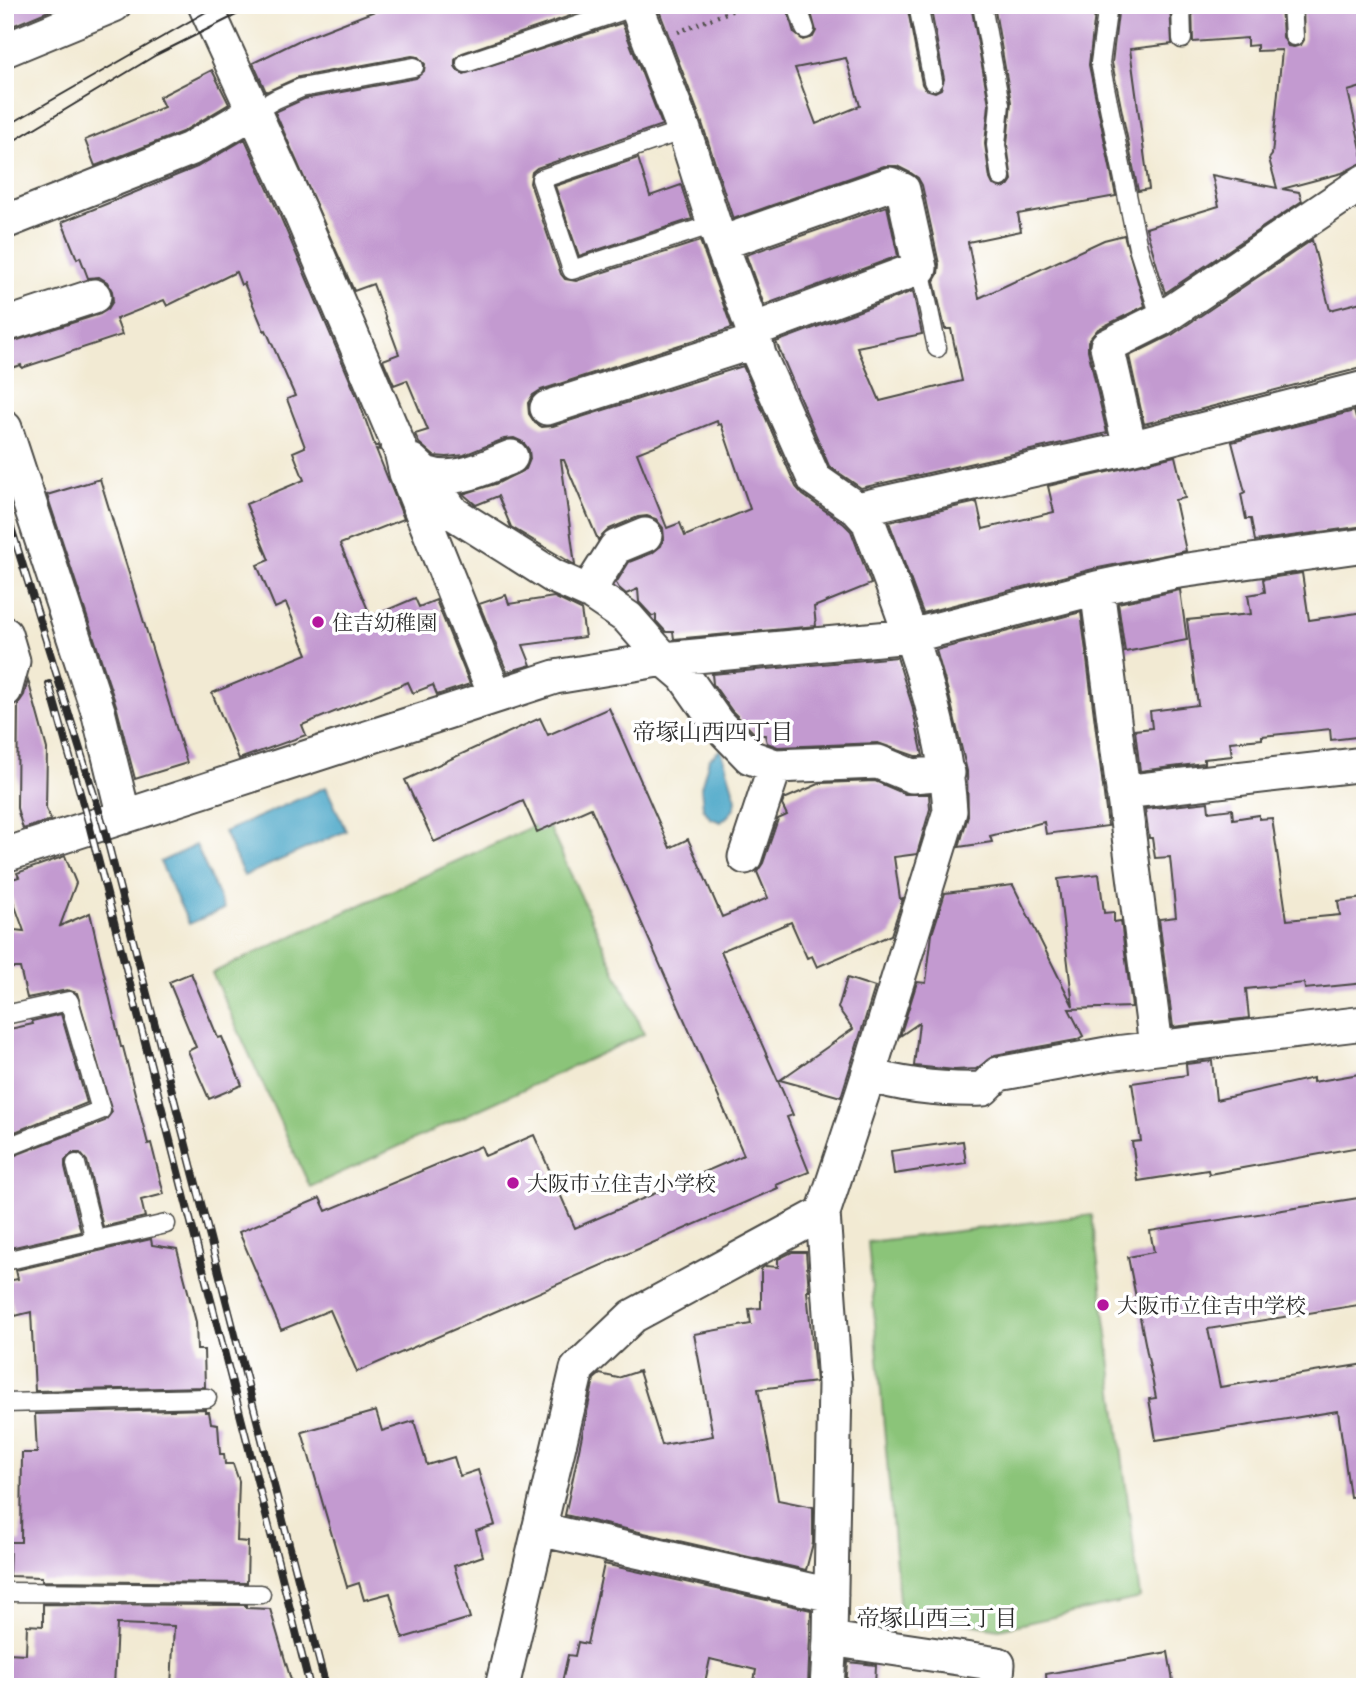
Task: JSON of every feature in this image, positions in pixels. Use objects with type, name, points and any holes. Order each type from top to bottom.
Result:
[{"type":"street","points":[[5,50],[114,5]]},
{"type":"street","points":[[205,5],[255,111],[401,451],[406,473],[495,695]]},
{"type":"street","points":[[636,6],[684,130],[759,355],[814,479],[856,509],[868,521],[911,636],[948,773],[950,811],[823,1213],[835,1384],[827,1687]]},
{"type":"street","points":[[5,222],[190,149],[255,111]]},
{"type":"street","points":[[1130,448],[1107,346],[1161,318],[1365,181]]},
{"type":"street","points":[[547,408],[754,335],[920,268],[903,190],[890,184],[718,233]]},
{"type":"street","points":[[5,325],[94,296]]},
{"type":"street","points":[[856,509],[1130,448],[1365,388]]},
{"type":"street","points":[[5,428],[98,711],[124,817]]},
{"type":"street","points":[[401,451],[425,473],[453,513],[553,576],[591,593],[628,618],[664,659],[684,677],[717,723],[750,757],[775,766],[878,762],[912,776],[948,773]]},
{"type":"street","points":[[425,473],[437,477],[461,476],[511,457]]},
{"type":"street","points":[[591,593],[616,547],[645,535]]},
{"type":"street","points":[[6,853],[555,677],[664,659],[911,636],[1097,588],[1173,572],[1365,545]]},
{"type":"street","points":[[1097,588],[1156,1046]]},
{"type":"street","points":[[5,634],[13,661],[5,690]]},
{"type":"street","points":[[1123,792],[1365,764]]},
{"type":"street","points":[[745,857],[775,766]]},
{"type":"street","points":[[868,1074],[888,1081],[968,1090],[983,1089],[998,1074],[1156,1046],[1365,1023]]},
{"type":"street","points":[[502,1687],[577,1369],[633,1316],[823,1213]]},
{"type":"street","points":[[540,1529],[831,1594]]},
{"type":"street","points":[[830,1639],[998,1664],[996,1687]]},
{"type":"lane","points":[[797,5],[805,29]]},
{"type":"lane","points":[[918,5],[933,81]]},
{"type":"lane","points":[[982,5],[1000,104],[996,145],[1001,177]]},
{"type":"lane","points":[[1108,5],[1100,63],[1138,247],[1161,318]]},
{"type":"lane","points":[[1181,5],[1182,39]]},
{"type":"lane","points":[[1292,5],[1294,36]]},
{"type":"lane","points":[[466,63],[636,6]]},
{"type":"lane","points":[[255,111],[301,88],[414,67]]},
{"type":"lane","points":[[684,130],[541,179],[572,270],[718,233]]},
{"type":"lane","points":[[920,268],[937,348]]},
{"type":"lane","points":[[5,1015],[69,1001],[101,1110],[5,1148]]},
{"type":"lane","points":[[76,1164],[95,1240]]},
{"type":"lane","points":[[5,1261],[166,1224]]},
{"type":"lane","points":[[5,1403],[207,1398]]},
{"type":"lane","points":[[5,1592],[261,1594]]},
{"type":"path","points":[[650,42],[746,5]]},
{"type":"green space","points":[[546,820],[644,1034],[310,1187],[212,973]]},
{"type":"green space","points":[[1092,1215],[1140,1598],[999,1629],[900,1612],[868,1242]]},
{"type":"water","points":[[721,749],[736,803],[721,822],[710,818],[703,808],[701,787],[709,759]]},
{"type":"water","points":[[326,787],[346,831],[244,876],[224,832]]},
{"type":"water","points":[[196,845],[224,909],[189,924],[160,862]]},
{"type":"building","points":[[5,5],[63,5],[5,29]]},
{"type":"building","points":[[390,5],[602,5],[462,53],[455,60],[455,66],[464,74],[622,23],[662,125],[532,172],[530,183],[561,274],[565,279],[576,281],[700,241],[732,328],[541,390],[533,395],[528,403],[529,414],[535,423],[542,427],[553,426],[743,366],[796,487],[851,531],[871,584],[814,607],[816,626],[674,639],[673,632],[666,632],[656,621],[656,615],[652,616],[639,602],[638,589],[626,594],[616,583],[629,562],[652,553],[661,546],[663,528],[656,519],[638,517],[609,529],[598,540],[564,460],[561,460],[575,565],[511,527],[498,496],[476,505],[463,494],[498,483],[526,469],[530,459],[529,450],[523,442],[514,438],[504,439],[464,455],[447,457],[434,456],[419,443],[415,434],[428,430],[407,380],[394,385],[383,360],[399,354],[373,284],[354,291],[275,112],[304,99],[416,78],[424,71],[425,64],[418,57],[412,56],[299,77],[266,92],[253,63],[300,40]],"holes":[[[717,421],[718,425],[721,424],[750,509],[685,536],[680,523],[667,528],[637,453]]]},
{"type":"building","points":[[657,5],[786,5],[794,33],[803,40],[813,37],[816,31],[809,5],[907,5],[922,84],[925,89],[935,92],[941,89],[944,79],[930,5],[971,5],[989,104],[985,144],[990,179],[993,185],[1002,188],[1008,186],[1012,180],[1007,145],[1011,102],[994,5],[1096,5],[1089,65],[1116,196],[1018,214],[1021,231],[968,242],[979,298],[1104,240],[1124,235],[1145,306],[1098,329],[1088,341],[1107,433],[861,488],[829,466],[776,342],[913,291],[922,334],[857,347],[880,401],[962,381],[951,329],[945,329],[934,281],[939,264],[922,185],[918,178],[897,166],[884,166],[733,219],[702,123]],"holes":[[[846,58],[860,106],[816,124],[795,68]]]},
{"type":"building","points":[[1119,5],[1170,5],[1172,44],[1130,49],[1149,189],[1138,191],[1112,63]]},
{"type":"building","points":[[1192,5],[1281,5],[1283,37],[1288,46],[1294,47],[1301,45],[1304,40],[1303,5],[1365,5],[1365,86],[1348,91],[1364,162],[1342,173],[1282,189],[1299,192],[1302,201],[1165,293],[1146,228],[1219,206],[1212,175],[1277,188],[1269,159],[1272,155],[1282,50],[1257,51],[1257,45],[1247,46],[1247,38],[1193,42]]},
{"type":"building","points":[[212,70],[229,104],[182,132],[95,166],[85,140],[164,107],[159,97]]},
{"type":"building","points":[[245,139],[358,399],[375,446],[380,450],[376,449],[404,519],[340,544],[371,617],[415,598],[419,607],[436,600],[470,684],[437,695],[433,685],[413,693],[408,682],[302,725],[306,735],[239,759],[212,693],[307,654],[286,603],[275,608],[257,565],[269,560],[246,504],[304,480],[293,452],[305,447],[287,399],[295,396],[244,283],[241,285],[236,272],[167,306],[164,300],[116,319],[122,335],[22,368],[21,365],[5,370],[5,344],[100,314],[108,309],[113,301],[107,282],[99,277],[88,278],[62,222],[197,167]]},
{"type":"building","points":[[638,158],[650,196],[681,185],[692,219],[579,256],[555,186]]},
{"type":"building","points":[[887,206],[898,256],[764,305],[746,255]]},
{"type":"building","points":[[1312,240],[1330,310],[1365,301],[1365,367],[1144,424],[1129,356],[1172,335]]},
{"type":"building","points":[[1354,411],[1356,418],[1365,416],[1365,526],[1255,541],[1251,519],[1246,519],[1241,494],[1245,492],[1232,442]]},
{"type":"building","points":[[1175,456],[1185,498],[1175,500],[1186,551],[1093,569],[923,613],[889,522],[977,502],[983,529],[1054,512],[1048,486]]},
{"type":"building","points":[[100,479],[187,763],[135,779],[116,705],[47,495]]},
{"type":"building","points":[[1302,573],[1309,620],[1365,612],[1365,736],[1331,740],[1330,729],[1262,736],[1262,739],[1230,742],[1232,756],[1204,759],[1204,763],[1140,771],[1135,730],[1152,728],[1150,711],[1198,705],[1187,620],[1251,614],[1248,595],[1265,592],[1263,579]]},
{"type":"building","points":[[1180,590],[1187,640],[1125,652],[1118,603]]},
{"type":"building","points":[[506,595],[509,604],[554,597],[581,610],[585,637],[523,645],[531,665],[507,672],[479,604]]},
{"type":"building","points":[[1081,612],[1108,826],[1046,834],[1044,822],[990,836],[992,842],[959,847],[968,816],[967,771],[936,650]]},
{"type":"building","points":[[897,657],[912,705],[923,756],[915,756],[878,743],[778,747],[767,743],[765,735],[756,735],[732,711],[713,684],[712,674]]},
{"type":"building","points":[[28,680],[47,749],[46,809],[51,820],[23,829],[17,808],[18,704]]},
{"type":"building","points":[[609,708],[670,848],[688,839],[722,917],[768,898],[757,872],[763,863],[778,819],[787,815],[782,805],[784,799],[821,783],[875,781],[905,794],[929,794],[930,809],[917,854],[894,857],[900,899],[903,898],[891,935],[817,967],[812,956],[807,958],[791,922],[721,951],[793,1115],[787,1117],[809,1172],[357,1372],[330,1310],[281,1330],[239,1232],[320,1198],[326,1211],[481,1146],[485,1156],[534,1135],[575,1228],[744,1155],[591,808],[537,832],[523,801],[434,842],[405,780],[540,718],[548,735]]},
{"type":"building","points":[[1208,802],[1209,812],[1232,809],[1233,819],[1259,815],[1259,819],[1272,818],[1287,920],[1340,915],[1338,901],[1365,898],[1365,983],[1305,989],[1304,983],[1246,989],[1249,1018],[1173,1027],[1159,919],[1176,917],[1170,857],[1155,858],[1145,809]]},
{"type":"building","points":[[65,856],[76,883],[60,926],[90,913],[121,1047],[164,1194],[141,1200],[145,1217],[103,1227],[87,1161],[80,1153],[73,1153],[65,1160],[65,1167],[81,1232],[10,1248],[5,1228],[5,1159],[105,1121],[112,1112],[77,993],[67,990],[27,998],[20,968],[5,968],[5,929],[24,931],[6,881],[19,877],[17,873]]},
{"type":"building","points":[[1099,874],[1104,913],[1114,912],[1114,922],[1121,921],[1132,1007],[1069,1009],[1083,1036],[1076,1040],[995,1055],[976,1069],[914,1066],[919,1023],[900,1036],[917,982],[926,983],[932,934],[945,893],[1013,885],[1073,1006],[1058,879]]},
{"type":"building","points":[[191,973],[218,1038],[222,1037],[242,1085],[209,1099],[188,1051],[196,1047],[169,982]]},
{"type":"building","points":[[847,978],[875,987],[841,1097],[780,1080],[853,1029],[838,1008]]},
{"type":"building","points":[[61,1014],[87,1103],[5,1136],[5,1030]]},
{"type":"building","points":[[1212,1061],[1216,1100],[1313,1078],[1313,1082],[1365,1073],[1365,1146],[1209,1174],[1208,1170],[1138,1181],[1132,1142],[1141,1141],[1132,1083],[1187,1075],[1186,1064]]},
{"type":"building","points":[[963,1141],[966,1163],[894,1174],[891,1151]]},
{"type":"building","points":[[1365,1197],[1365,1304],[1208,1329],[1220,1387],[1365,1364],[1365,1496],[1350,1497],[1338,1411],[1156,1440],[1149,1399],[1156,1398],[1128,1257],[1154,1252],[1150,1231]]},
{"type":"building","points":[[151,1239],[152,1245],[177,1249],[196,1322],[197,1350],[204,1350],[205,1387],[35,1391],[31,1312],[15,1316],[7,1281],[18,1279],[16,1270]]},
{"type":"building","points":[[792,1252],[806,1252],[816,1382],[758,1389],[778,1500],[813,1507],[813,1543],[806,1570],[565,1515],[594,1379],[600,1374],[618,1378],[639,1371],[662,1445],[713,1436],[694,1334],[751,1324],[749,1309],[761,1308],[761,1269],[765,1266],[778,1267],[778,1259]]},
{"type":"building","points":[[205,1409],[205,1412],[209,1412],[211,1423],[218,1424],[220,1454],[224,1454],[225,1464],[233,1464],[239,1481],[237,1541],[248,1542],[247,1583],[42,1581],[42,1577],[9,1576],[10,1542],[21,1542],[22,1453],[37,1453],[35,1414]]},
{"type":"building","points":[[376,1411],[382,1431],[414,1421],[427,1465],[454,1457],[460,1476],[478,1470],[495,1525],[476,1531],[483,1556],[454,1566],[470,1618],[403,1638],[390,1593],[364,1600],[359,1583],[347,1587],[302,1432]]},
{"type":"building","points":[[604,1564],[811,1610],[808,1687],[753,1687],[756,1670],[710,1659],[704,1687],[561,1687],[568,1655],[575,1656],[578,1642],[587,1644]]},
{"type":"building","points":[[43,1604],[246,1605],[246,1608],[270,1609],[293,1687],[171,1687],[174,1626],[117,1624],[114,1687],[6,1687],[7,1653],[26,1654],[27,1625],[43,1626]]},
{"type":"building","points":[[1168,1652],[1174,1687],[1047,1687],[1046,1674]]},
{"type":"building","points":[[848,1662],[876,1665],[875,1687],[846,1687]]},
{"type":"tram line","points":[[5,127],[218,5]]},
{"type":"tram line","points":[[5,146],[156,55],[256,5]]},
{"type":"railway","points":[[5,508],[103,824],[326,1687]]},
{"type":"railway","points":[[49,684],[90,828],[310,1687]]},
{"type":"place","name":"住吉幼稚園","points":[[318,622]]},
{"type":"place","name":"大阪市立住吉小学校","points":[[513,1183]]},
{"type":"place","name":"大阪市立住吉中学校","points":[[1103,1305]]},
{"type":"district","name":"帝塚山西四丁目","points":[[713,732]]},
{"type":"district","name":"帝塚山西三丁目","points":[[937,1618]]}]
